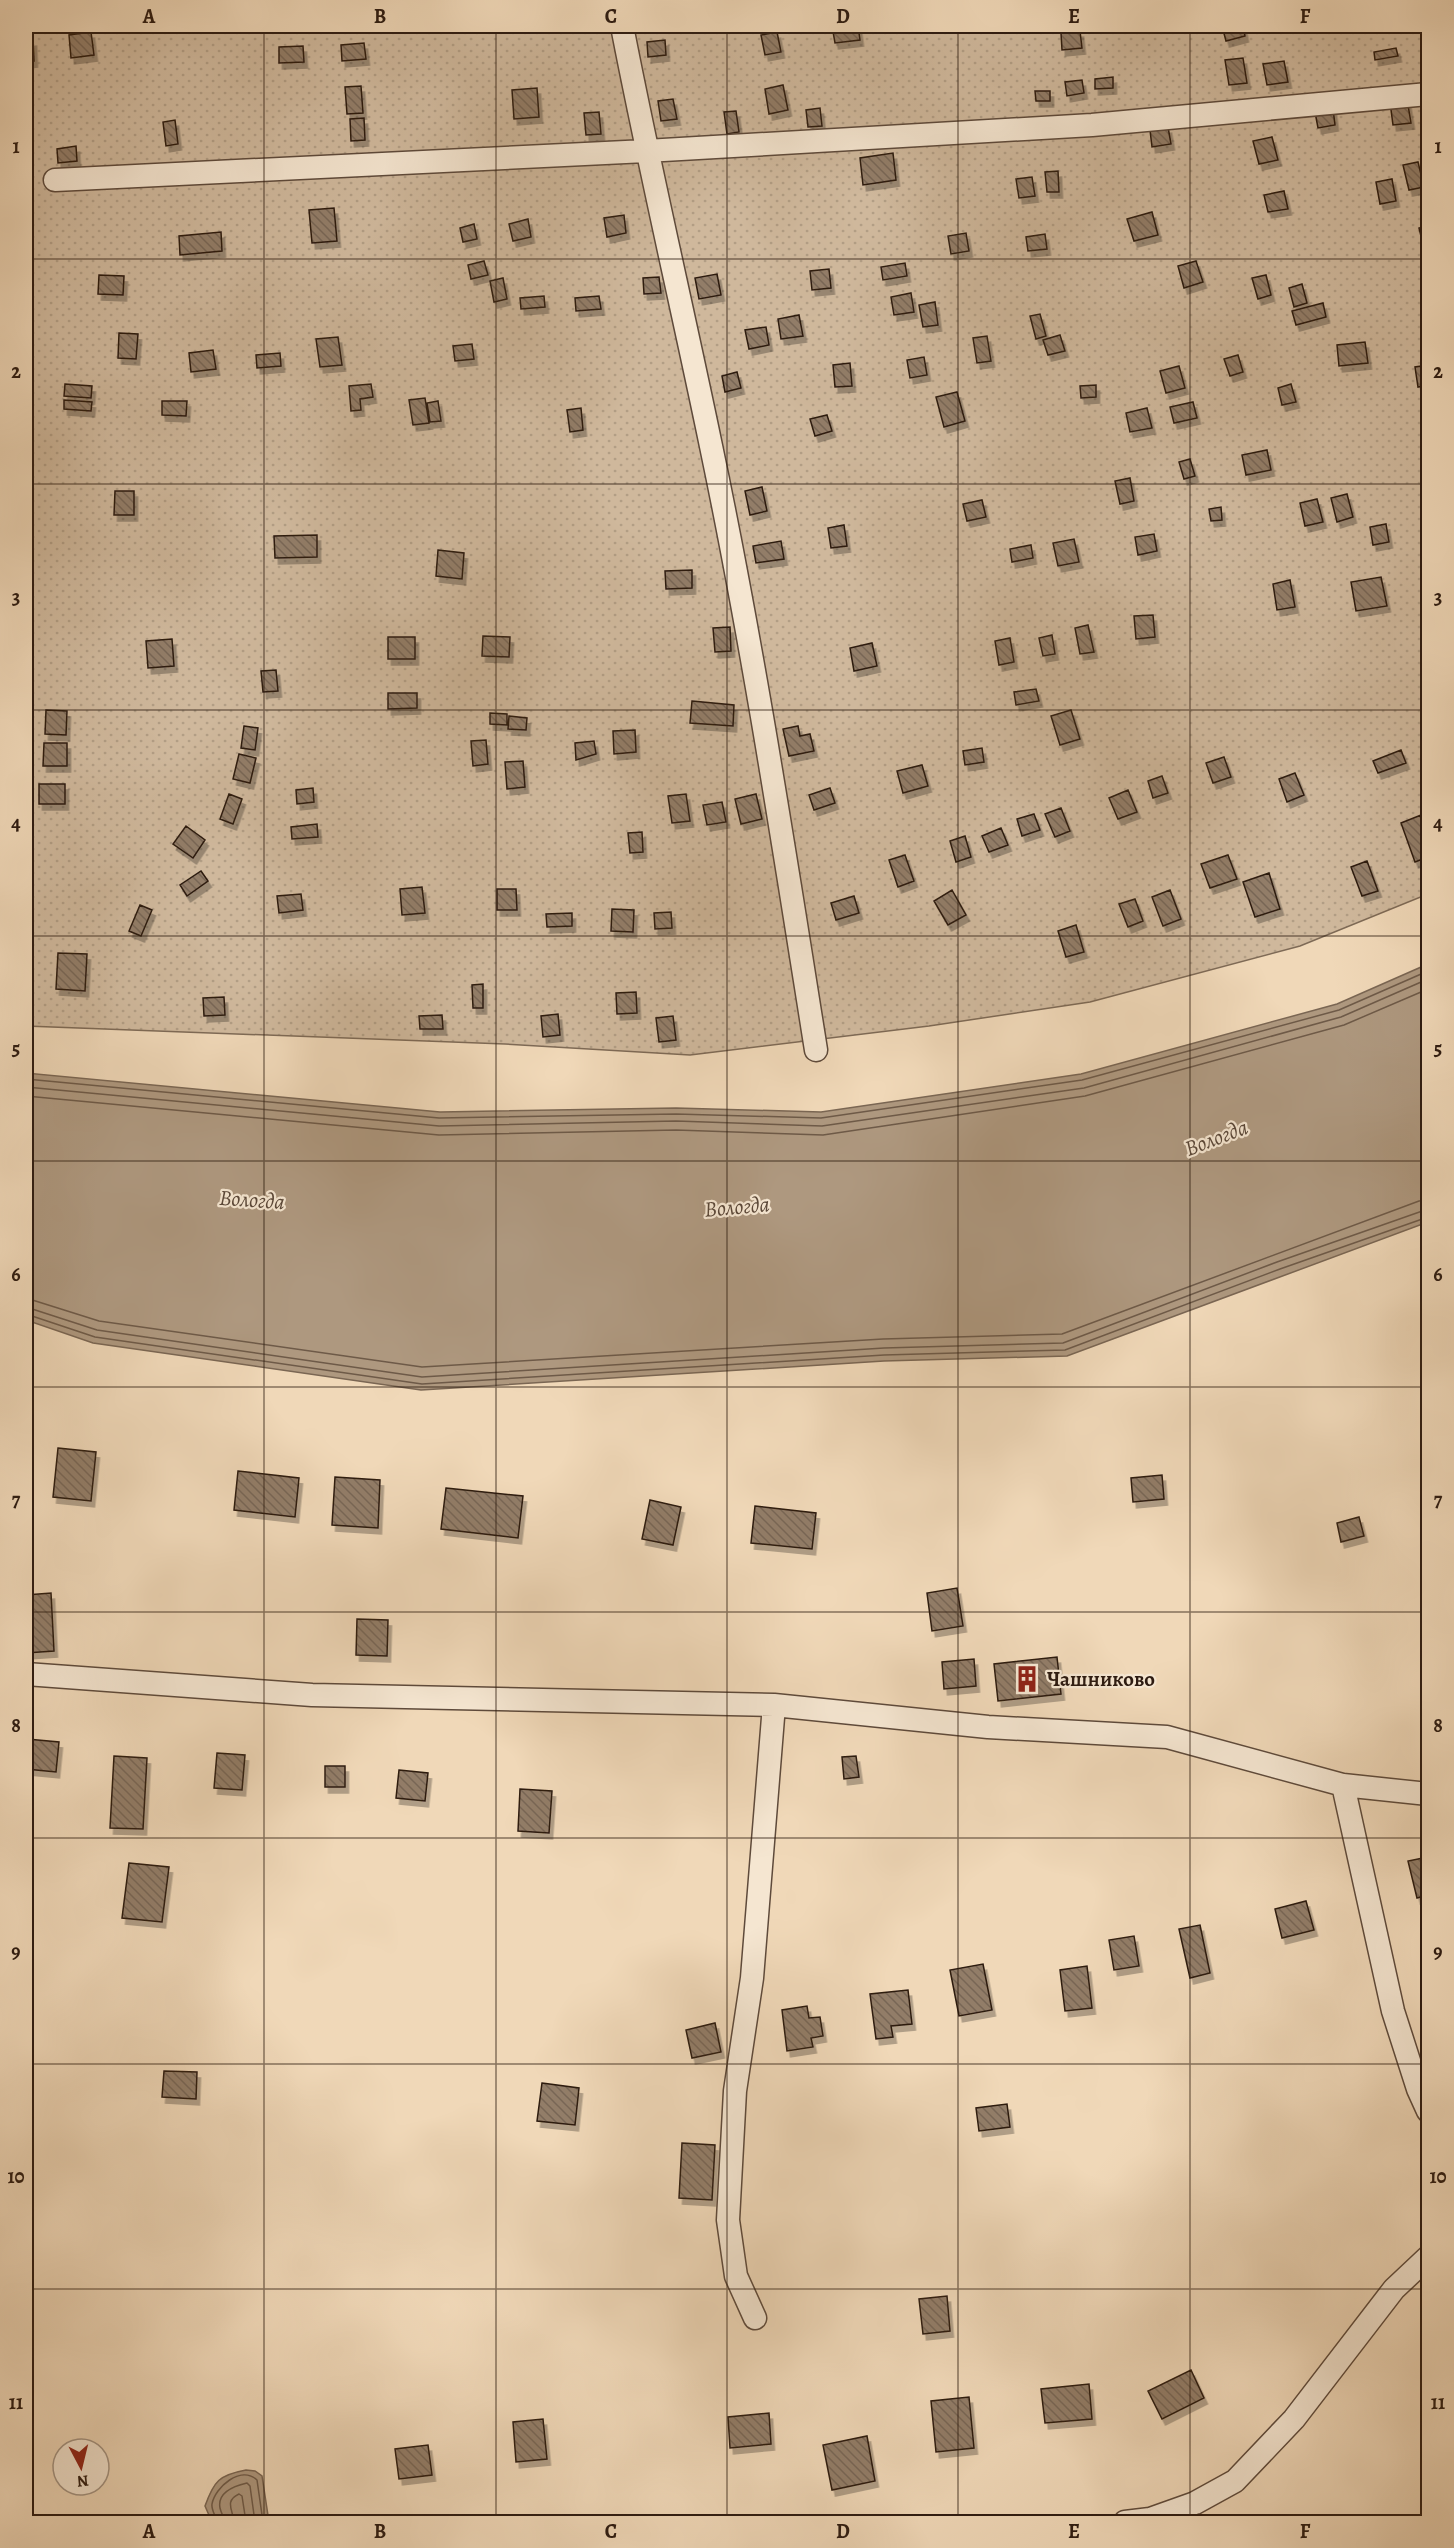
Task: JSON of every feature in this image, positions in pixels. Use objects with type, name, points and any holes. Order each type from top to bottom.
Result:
[{"type":"street","points":[[622,26],[646,151],[712,449],[781,828],[816,1050]]},
{"type":"street","points":[[55,180],[646,151],[1092,125],[1428,94]]},
{"type":"street","points":[[26,1674],[312,1695],[774,1705],[988,1727],[1167,1737],[1343,1785],[1428,1794]]},
{"type":"street","points":[[755,2318],[736,2276],[728,2220],[735,2091],[752,1978],[774,1705]]},
{"type":"street","points":[[1343,1785],[1393,2011],[1418,2089],[1428,2110]]},
{"type":"street","points":[[1125,2523],[1150,2519],[1195,2503],[1235,2481],[1294,2419],[1394,2289],[1428,2257]]},
{"type":"shaded area","points":[[26,26],[1428,26],[1428,894],[1300,946],[1090,1002],[929,1026],[690,1055],[505,1044],[26,1026]]},
{"type":"water","name":"Вологда","points":[[1428,964],[1428,1222],[1067,1356],[884,1361],[421,1390],[93,1343],[26,1320],[26,1073],[440,1112],[676,1108],[821,1112],[1081,1074],[1337,1004]]},
{"type":"water","points":[[246,2470],[255,2471],[262,2476],[269,2522],[212,2522],[205,2506],[211,2491],[219,2480],[229,2474]]},
{"type":"building","points":[[832,26],[858,26],[860,40],[835,43]]},
{"type":"building","points":[[1222,26],[1243,26],[1245,36],[1226,41]]},
{"type":"building","points":[[1080,31],[1082,48],[1062,50],[1061,33]]},
{"type":"building","points":[[91,32],[94,55],[71,58],[69,35]]},
{"type":"building","points":[[777,32],[781,52],[765,55],[761,35]]},
{"type":"building","points":[[33,40],[34,61],[26,62],[26,41]]},
{"type":"building","points":[[665,40],[666,55],[648,57],[647,42]]},
{"type":"building","points":[[364,43],[366,59],[342,61],[341,45]]},
{"type":"building","points":[[303,46],[304,62],[279,63],[279,47]]},
{"type":"building","points":[[1396,48],[1398,56],[1375,60],[1374,52]]},
{"type":"building","points":[[1243,58],[1247,83],[1229,85],[1225,60]]},
{"type":"building","points":[[1284,61],[1288,82],[1267,85],[1263,64]]},
{"type":"building","points":[[1113,77],[1113,88],[1095,89],[1095,79]]},
{"type":"building","points":[[1082,80],[1084,93],[1067,96],[1065,82]]},
{"type":"building","points":[[783,85],[788,110],[769,114],[765,89]]},
{"type":"building","points":[[361,86],[363,113],[347,114],[345,87]]},
{"type":"building","points":[[537,88],[539,117],[514,119],[512,90]]},
{"type":"building","points":[[1035,91],[1050,91],[1050,101],[1036,101]]},
{"type":"building","points":[[673,99],[677,119],[661,121],[658,101]]},
{"type":"building","points":[[1407,99],[1411,123],[1393,125],[1390,102]]},
{"type":"building","points":[[820,108],[822,126],[808,127],[806,110]]},
{"type":"building","points":[[1333,109],[1335,125],[1318,128],[1315,112]]},
{"type":"building","points":[[736,111],[739,132],[727,134],[724,112]]},
{"type":"building","points":[[599,112],[601,134],[586,135],[584,113]]},
{"type":"building","points":[[364,118],[365,140],[351,141],[350,119]]},
{"type":"building","points":[[175,120],[178,144],[166,146],[163,122]]},
{"type":"building","points":[[1168,127],[1171,144],[1152,147],[1150,130]]},
{"type":"building","points":[[1272,137],[1278,160],[1259,164],[1253,141]]},
{"type":"building","points":[[76,146],[77,161],[58,163],[57,149]]},
{"type":"building","points":[[893,153],[896,180],[863,185],[860,158]]},
{"type":"building","points":[[1418,162],[1424,187],[1409,190],[1403,165]]},
{"type":"building","points":[[1058,171],[1059,192],[1047,192],[1045,172]]},
{"type":"building","points":[[1032,177],[1035,196],[1019,198],[1016,179]]},
{"type":"building","points":[[1392,179],[1396,201],[1380,204],[1376,182]]},
{"type":"building","points":[[1284,191],[1288,209],[1268,212],[1264,195]]},
{"type":"building","points":[[334,208],[337,241],[312,243],[309,210]]},
{"type":"building","points":[[1152,212],[1158,235],[1134,241],[1127,219]]},
{"type":"building","points":[[624,215],[626,233],[607,237],[604,218]]},
{"type":"building","points":[[528,219],[531,237],[513,241],[509,224]]},
{"type":"building","points":[[474,224],[477,239],[463,242],[460,228]]},
{"type":"building","points":[[1428,226],[1428,243],[1423,244],[1419,228]]},
{"type":"building","points":[[221,232],[222,251],[180,255],[179,236]]},
{"type":"building","points":[[966,233],[969,251],[951,254],[948,236]]},
{"type":"building","points":[[1045,234],[1047,249],[1028,251],[1026,237]]},
{"type":"building","points":[[484,261],[488,275],[471,279],[468,265]]},
{"type":"building","points":[[1196,261],[1203,282],[1184,288],[1178,266]]},
{"type":"building","points":[[905,263],[907,276],[883,280],[881,267]]},
{"type":"building","points":[[829,269],[831,288],[812,290],[810,271]]},
{"type":"building","points":[[717,274],[721,295],[699,299],[695,278]]},
{"type":"building","points":[[99,275],[124,276],[123,295],[98,294]]},
{"type":"building","points":[[1266,275],[1271,295],[1258,299],[1252,278]]},
{"type":"building","points":[[659,277],[661,293],[644,294],[643,278]]},
{"type":"building","points":[[503,278],[507,299],[494,302],[490,281]]},
{"type":"building","points":[[1302,284],[1307,303],[1294,307],[1289,288]]},
{"type":"building","points":[[911,293],[914,312],[894,315],[891,297]]},
{"type":"building","points":[[544,296],[545,307],[521,309],[520,298]]},
{"type":"building","points":[[599,296],[601,309],[576,311],[575,298]]},
{"type":"building","points":[[935,302],[938,325],[923,327],[919,305]]},
{"type":"building","points":[[1323,303],[1326,317],[1296,325],[1292,311]]},
{"type":"building","points":[[1040,314],[1046,336],[1036,339],[1030,316]]},
{"type":"building","points":[[799,315],[803,336],[781,339],[778,319]]},
{"type":"building","points":[[766,327],[769,345],[749,349],[745,330]]},
{"type":"building","points":[[119,333],[138,334],[136,359],[118,358]]},
{"type":"building","points":[[1060,335],[1065,351],[1048,355],[1043,340]]},
{"type":"building","points":[[987,336],[991,361],[977,363],[973,338]]},
{"type":"building","points":[[338,337],[342,365],[320,367],[316,339]]},
{"type":"building","points":[[1365,342],[1368,363],[1339,366],[1337,345]]},
{"type":"building","points":[[472,344],[474,359],[455,361],[453,346]]},
{"type":"building","points":[[213,350],[216,369],[191,372],[189,353]]},
{"type":"building","points":[[280,353],[281,366],[257,368],[256,355]]},
{"type":"building","points":[[1238,355],[1243,372],[1230,376],[1224,359]]},
{"type":"building","points":[[924,357],[927,375],[910,378],[907,360]]},
{"type":"building","points":[[850,363],[852,386],[835,387],[833,365]]},
{"type":"building","points":[[1428,365],[1428,385],[1418,387],[1415,367]]},
{"type":"building","points":[[1179,366],[1185,388],[1166,393],[1160,371]]},
{"type":"building","points":[[737,372],[741,388],[725,392],[722,376]]},
{"type":"building","points":[[65,384],[92,386],[91,398],[64,396]]},
{"type":"building","points":[[371,384],[373,397],[360,399],[361,410],[351,411],[349,386]]},
{"type":"building","points":[[1291,384],[1296,402],[1282,405],[1278,388]]},
{"type":"building","points":[[1096,385],[1096,397],[1081,398],[1080,386]]},
{"type":"building","points":[[957,392],[965,421],[944,427],[936,397]]},
{"type":"building","points":[[425,398],[429,423],[413,425],[409,400]]},
{"type":"building","points":[[64,400],[92,402],[91,411],[64,409]]},
{"type":"building","points":[[162,401],[187,401],[186,416],[162,415]]},
{"type":"building","points":[[438,401],[441,421],[430,422],[427,403]]},
{"type":"building","points":[[1193,402],[1197,418],[1174,423],[1170,407]]},
{"type":"building","points":[[581,408],[583,430],[570,432],[567,410]]},
{"type":"building","points":[[1147,408],[1152,428],[1130,432],[1126,413]]},
{"type":"building","points":[[827,415],[832,431],[815,436],[810,419]]},
{"type":"building","points":[[1267,450],[1271,470],[1246,475],[1242,455]]},
{"type":"building","points":[[1190,459],[1195,476],[1184,479],[1179,462]]},
{"type":"building","points":[[1130,478],[1134,501],[1120,504],[1115,481]]},
{"type":"building","points":[[762,487],[767,511],[750,515],[745,491]]},
{"type":"building","points":[[115,491],[134,491],[134,515],[114,515]]},
{"type":"building","points":[[1347,494],[1353,517],[1337,522],[1331,498]]},
{"type":"building","points":[[1317,499],[1323,522],[1305,526],[1300,503]]},
{"type":"building","points":[[982,500],[986,517],[967,521],[963,504]]},
{"type":"building","points":[[1221,507],[1222,520],[1211,521],[1209,509]]},
{"type":"building","points":[[1386,524],[1389,542],[1373,545],[1370,527]]},
{"type":"building","points":[[844,525],[847,546],[831,548],[828,528]]},
{"type":"building","points":[[1154,534],[1157,551],[1138,555],[1135,537]]},
{"type":"building","points":[[317,535],[317,557],[275,558],[274,536]]},
{"type":"building","points":[[1074,539],[1079,562],[1058,566],[1053,543]]},
{"type":"building","points":[[781,541],[784,559],[756,563],[753,546]]},
{"type":"building","points":[[1031,545],[1033,558],[1012,562],[1010,549]]},
{"type":"building","points":[[438,550],[464,553],[462,579],[436,576]]},
{"type":"building","points":[[692,570],[692,588],[666,589],[665,571]]},
{"type":"building","points":[[1381,577],[1387,606],[1356,611],[1351,582]]},
{"type":"building","points":[[1290,580],[1295,607],[1277,610],[1273,584]]},
{"type":"building","points":[[1153,615],[1155,637],[1136,639],[1134,616]]},
{"type":"building","points":[[1088,625],[1094,652],[1080,654],[1075,628]]},
{"type":"building","points":[[730,627],[731,651],[715,652],[713,628]]},
{"type":"building","points":[[1052,635],[1055,654],[1043,656],[1039,638]]},
{"type":"building","points":[[483,636],[510,637],[509,657],[482,656]]},
{"type":"building","points":[[388,637],[415,637],[415,659],[388,659]]},
{"type":"building","points":[[1010,638],[1014,662],[999,665],[995,641]]},
{"type":"building","points":[[172,639],[174,666],[148,668],[146,641]]},
{"type":"building","points":[[872,643],[877,666],[854,671],[850,648]]},
{"type":"building","points":[[276,670],[278,691],[263,692],[261,671]]},
{"type":"building","points":[[1036,689],[1039,701],[1016,705],[1014,692]]},
{"type":"building","points":[[388,693],[417,693],[417,708],[388,709]]},
{"type":"building","points":[[692,701],[734,705],[733,726],[690,723]]},
{"type":"building","points":[[46,710],[67,711],[66,735],[45,734]]},
{"type":"building","points":[[1071,710],[1080,739],[1060,745],[1051,716]]},
{"type":"building","points":[[490,713],[507,714],[507,725],[490,724]]},
{"type":"building","points":[[509,716],[527,718],[526,730],[508,729]]},
{"type":"building","points":[[244,726],[258,728],[255,750],[241,748]]},
{"type":"building","points":[[798,726],[800,736],[810,734],[814,751],[789,756],[783,729]]},
{"type":"building","points":[[635,730],[636,752],[614,754],[613,731]]},
{"type":"building","points":[[486,740],[488,764],[473,766],[471,741]]},
{"type":"building","points":[[594,741],[596,754],[576,760],[575,743]]},
{"type":"building","points":[[44,743],[67,743],[67,766],[43,766]]},
{"type":"building","points":[[982,748],[984,762],[965,765],[963,751]]},
{"type":"building","points":[[1401,750],[1406,763],[1378,773],[1373,761]]},
{"type":"building","points":[[239,754],[256,758],[250,783],[233,779]]},
{"type":"building","points":[[1224,757],[1231,777],[1213,783],[1206,763]]},
{"type":"building","points":[[523,761],[525,787],[507,789],[505,762]]},
{"type":"building","points":[[922,765],[928,786],[903,793],[897,771]]},
{"type":"building","points":[[1295,773],[1304,795],[1287,802],[1279,779]]},
{"type":"building","points":[[1162,776],[1168,793],[1153,798],[1148,781]]},
{"type":"building","points":[[39,784],[65,784],[65,804],[39,804]]},
{"type":"building","points":[[313,788],[314,802],[297,804],[296,790]]},
{"type":"building","points":[[830,788],[835,803],[814,810],[809,795]]},
{"type":"building","points":[[1128,790],[1137,812],[1118,819],[1109,798]]},
{"type":"building","points":[[229,794],[242,799],[233,824],[220,819]]},
{"type":"building","points":[[686,794],[690,821],[672,823],[668,796]]},
{"type":"building","points":[[756,794],[762,819],[741,824],[735,799]]},
{"type":"building","points":[[722,802],[726,822],[707,825],[703,805]]},
{"type":"building","points":[[1061,808],[1070,831],[1055,837],[1045,814]]},
{"type":"building","points":[[1034,814],[1040,830],[1022,836],[1017,819]]},
{"type":"building","points":[[1421,815],[1428,836],[1428,857],[1415,862],[1401,823]]},
{"type":"building","points":[[317,824],[318,837],[292,839],[291,827]]},
{"type":"building","points":[[186,826],[205,840],[193,858],[173,844]]},
{"type":"building","points":[[1001,828],[1008,845],[989,852],[982,836]]},
{"type":"building","points":[[642,832],[643,852],[630,853],[628,833]]},
{"type":"building","points":[[965,836],[971,857],[956,862],[950,841]]},
{"type":"building","points":[[905,855],[914,881],[898,887],[889,860]]},
{"type":"building","points":[[1228,855],[1237,879],[1210,888],[1201,864]]},
{"type":"building","points":[[1367,861],[1378,891],[1362,896],[1351,867]]},
{"type":"building","points":[[201,871],[208,881],[187,896],[180,885]]},
{"type":"building","points":[[1269,873],[1280,909],[1255,917],[1243,882]]},
{"type":"building","points":[[422,887],[425,913],[402,915],[400,889]]},
{"type":"building","points":[[497,889],[516,889],[517,910],[497,910]]},
{"type":"building","points":[[952,890],[966,915],[948,925],[934,901]]},
{"type":"building","points":[[1170,890],[1181,919],[1163,926],[1152,897]]},
{"type":"building","points":[[301,894],[303,910],[279,913],[277,896]]},
{"type":"building","points":[[854,896],[859,913],[836,920],[831,903]]},
{"type":"building","points":[[1135,899],[1143,921],[1128,927],[1119,904]]},
{"type":"building","points":[[140,905],[152,910],[141,936],[129,931]]},
{"type":"building","points":[[612,909],[634,910],[633,932],[611,931]]},
{"type":"building","points":[[671,912],[672,928],[655,929],[654,913]]},
{"type":"building","points":[[572,913],[572,926],[547,927],[546,914]]},
{"type":"building","points":[[1076,925],[1084,952],[1066,957],[1058,931]]},
{"type":"building","points":[[58,953],[87,954],[85,991],[56,989]]},
{"type":"building","points":[[483,984],[483,1008],[473,1008],[472,985]]},
{"type":"building","points":[[636,992],[637,1013],[617,1014],[616,993]]},
{"type":"building","points":[[224,997],[225,1015],[204,1016],[203,998]]},
{"type":"building","points":[[558,1014],[560,1035],[543,1037],[541,1016]]},
{"type":"building","points":[[442,1015],[443,1029],[420,1029],[419,1016]]},
{"type":"building","points":[[673,1016],[676,1040],[659,1042],[656,1018]]},
{"type":"building","points":[[58,1448],[96,1452],[91,1501],[53,1497]]},
{"type":"building","points":[[238,1471],[299,1478],[295,1517],[234,1510]]},
{"type":"building","points":[[1162,1475],[1164,1499],[1133,1502],[1131,1478]]},
{"type":"building","points":[[335,1477],[380,1480],[378,1528],[332,1525]]},
{"type":"building","points":[[446,1488],[523,1496],[518,1538],[441,1529]]},
{"type":"building","points":[[650,1500],[681,1507],[673,1545],[642,1539]]},
{"type":"building","points":[[755,1506],[816,1513],[812,1549],[751,1543]]},
{"type":"building","points":[[1359,1517],[1364,1536],[1341,1542],[1337,1523]]},
{"type":"building","points":[[957,1588],[963,1626],[932,1631],[927,1593]]},
{"type":"building","points":[[51,1593],[54,1651],[26,1653],[26,1595]]},
{"type":"building","points":[[357,1619],[388,1620],[387,1656],[356,1655]]},
{"type":"building","points":[[1422,1655],[1428,1655],[1428,1691],[1425,1691]]},
{"type":"building","name":"Чашниково","points":[[1057,1657],[1061,1694],[998,1701],[994,1664]]},
{"type":"building","points":[[974,1659],[976,1686],[944,1689],[942,1662]]},
{"type":"building","points":[[27,1739],[59,1742],[56,1772],[26,1769]]},
{"type":"building","points":[[217,1753],[245,1755],[242,1790],[214,1788]]},
{"type":"building","points":[[114,1756],[147,1758],[143,1829],[110,1828]]},
{"type":"building","points":[[856,1756],[859,1777],[844,1779],[842,1757]]},
{"type":"building","points":[[325,1766],[345,1766],[345,1787],[325,1787]]},
{"type":"building","points":[[399,1770],[428,1773],[425,1801],[396,1798]]},
{"type":"building","points":[[520,1789],[552,1791],[549,1833],[518,1831]]},
{"type":"building","points":[[1428,1857],[1428,1895],[1417,1898],[1408,1861]]},
{"type":"building","points":[[129,1863],[169,1867],[162,1922],[122,1918]]},
{"type":"building","points":[[1306,1901],[1314,1930],[1282,1938],[1275,1909]]},
{"type":"building","points":[[1200,1925],[1210,1973],[1190,1978],[1179,1929]]},
{"type":"building","points":[[1134,1936],[1139,1966],[1114,1970],[1109,1940]]},
{"type":"building","points":[[983,1964],[992,2010],[959,2016],[950,1970]]},
{"type":"building","points":[[1087,1966],[1092,2008],[1065,2011],[1060,1970]]},
{"type":"building","points":[[908,1990],[912,2024],[891,2026],[893,2037],[876,2039],[870,1994]]},
{"type":"building","points":[[807,2006],[809,2018],[820,2017],[823,2036],[811,2038],[813,2047],[787,2051],[782,2010]]},
{"type":"building","points":[[715,2023],[721,2052],[692,2058],[686,2030]]},
{"type":"building","points":[[164,2071],[197,2072],[196,2099],[162,2097]]},
{"type":"building","points":[[542,2083],[579,2088],[575,2125],[537,2121]]},
{"type":"building","points":[[1007,2104],[1010,2127],[979,2131],[976,2108]]},
{"type":"building","points":[[682,2143],[715,2145],[712,2200],[679,2198]]},
{"type":"building","points":[[947,2296],[950,2331],[923,2334],[919,2299]]},
{"type":"building","points":[[1191,2370],[1204,2398],[1162,2419],[1148,2391]]},
{"type":"building","points":[[1089,2384],[1092,2419],[1045,2423],[1041,2389]]},
{"type":"building","points":[[969,2397],[974,2448],[936,2452],[931,2401]]},
{"type":"building","points":[[769,2413],[771,2444],[730,2448],[728,2417]]},
{"type":"building","points":[[543,2419],[547,2459],[516,2462],[513,2422]]},
{"type":"building","points":[[867,2436],[875,2481],[832,2490],[823,2445]]},
{"type":"building","points":[[428,2445],[432,2475],[399,2479],[395,2449]]},
{"type":"place","name":"Чашниково","points":[[1027,1679]]}]
